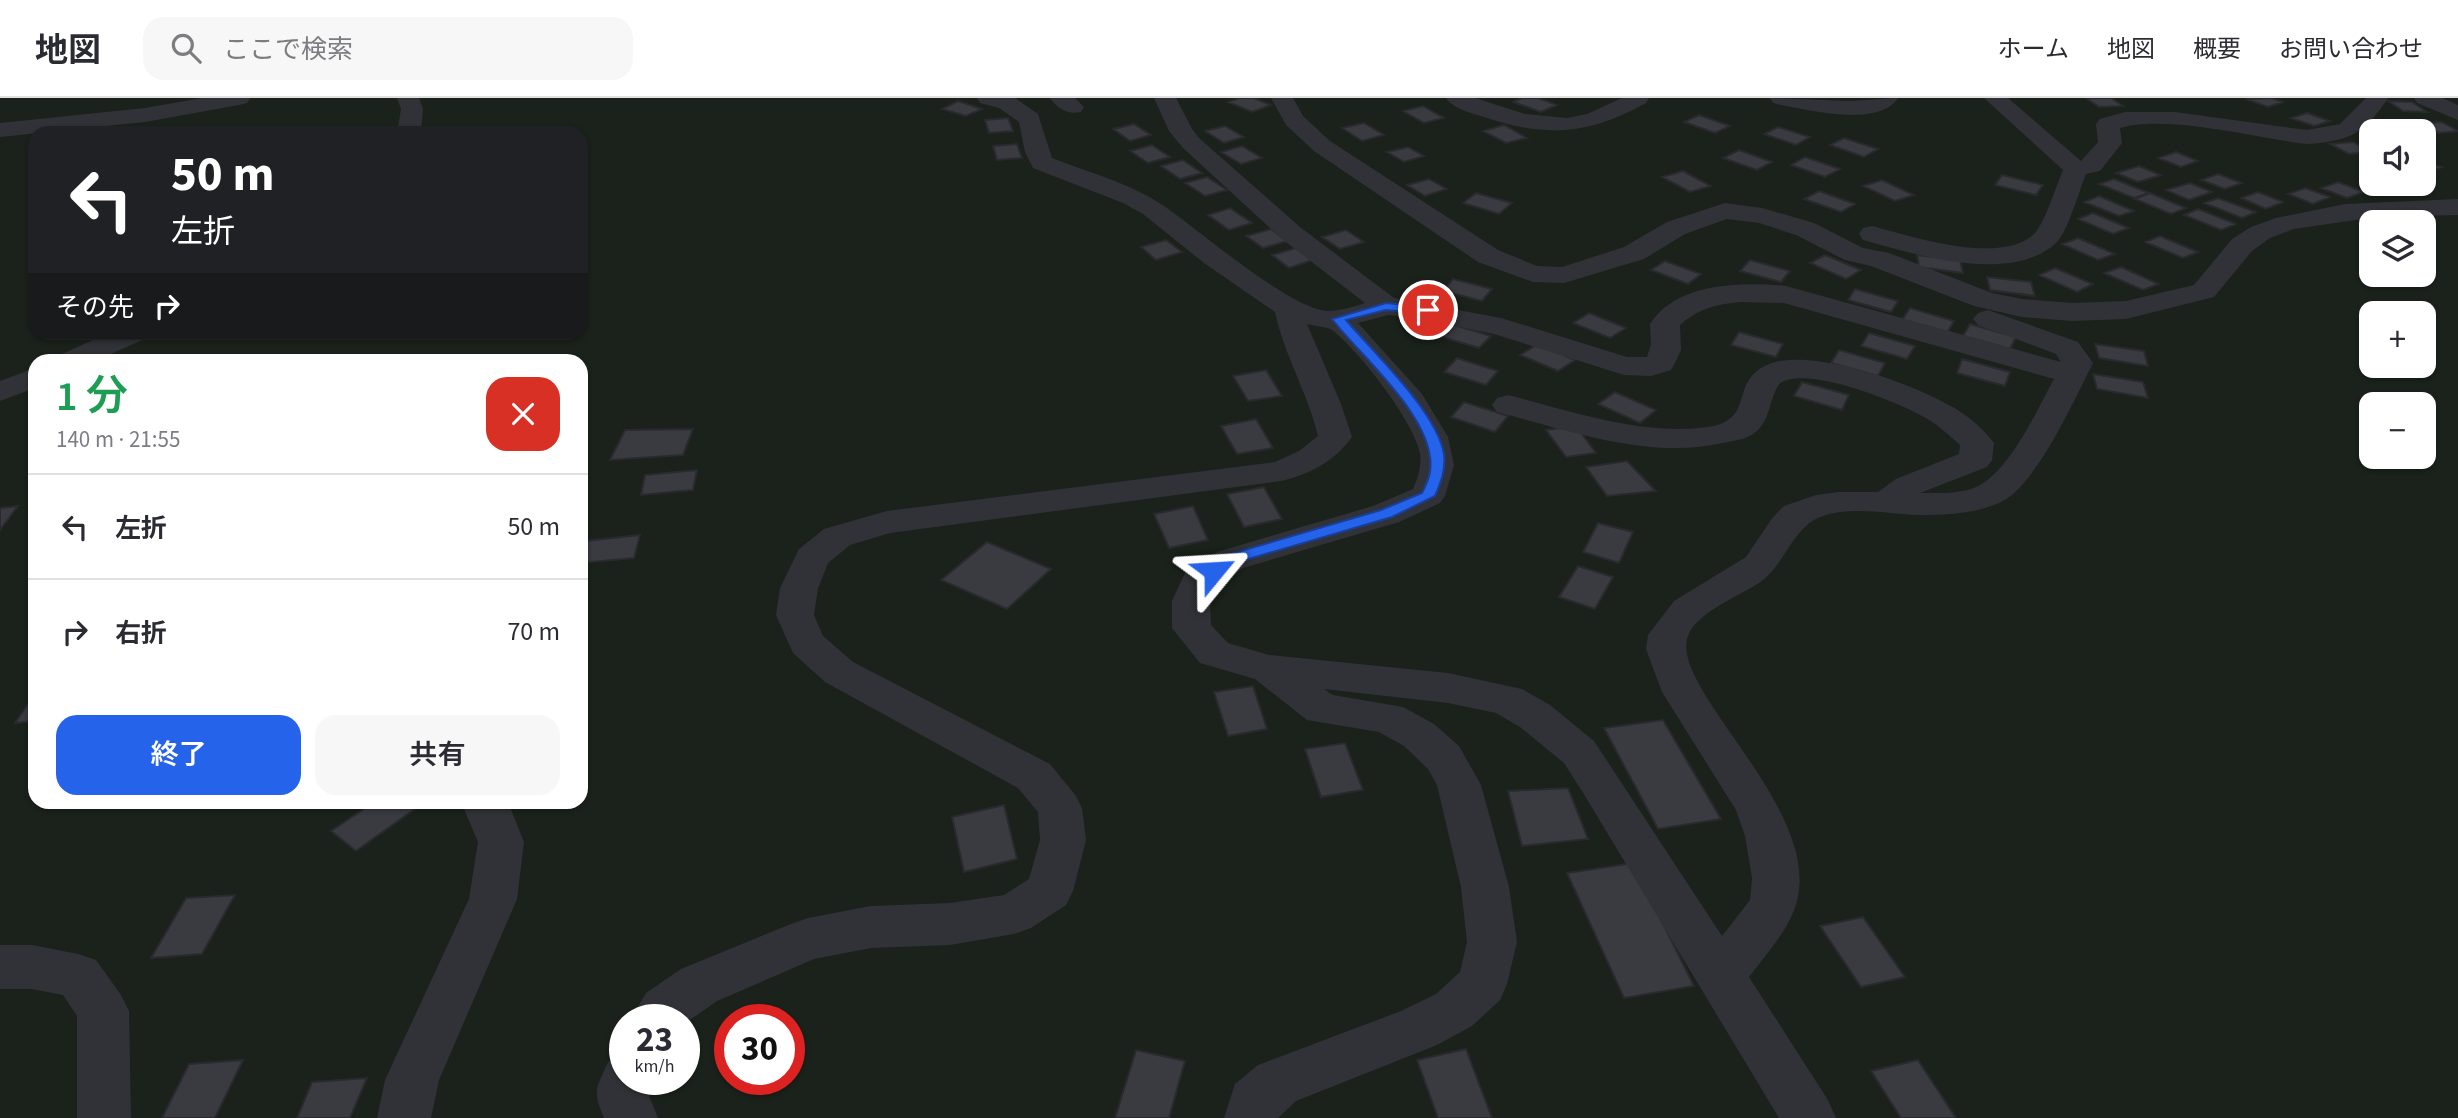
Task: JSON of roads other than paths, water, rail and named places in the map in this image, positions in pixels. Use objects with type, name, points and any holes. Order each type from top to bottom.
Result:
[{"type":"street","points":[[39,126],[145,115],[239,98]]},
{"type":"street","points":[[408,98],[412,109],[410,126]]},
{"type":"street","points":[[988,98],[1007,103],[1030,119],[1042,163],[1132,198],[1152,209],[1214,257],[1289,308],[1324,320],[1338,319],[1386,306],[1444,313],[1501,327],[1607,362],[1637,368],[1660,363],[1667,347],[1663,329],[1667,320],[1686,307],[1722,294],[1766,292],[1786,295],[2071,374]]},
{"type":"street","points":[[1165,98],[1181,131],[1191,143],[1291,233],[1386,306]]},
{"type":"street","points":[[1282,98],[1294,120],[1322,146],[1488,257],[1533,274],[1564,275],[1634,253],[1676,228],[1744,205],[1773,208],[1958,255],[2021,251],[2040,244],[2047,237],[2076,169]]},
{"type":"street","points":[[1457,98],[1502,115],[1569,125],[1617,110],[1638,98]]},
{"type":"street","points":[[1781,98],[1842,107],[1872,106],[1887,98]]},
{"type":"street","points":[[1995,98],[2076,169]]},
{"type":"street","points":[[2076,169],[2091,166],[2110,143],[2108,124],[2115,121],[2155,117],[2307,137],[2330,136],[2359,125],[2377,98]]},
{"type":"street","points":[[2425,98],[2458,113]]},
{"type":"street","points":[[0,130],[28,127]]},
{"type":"street","points":[[1725,211],[1762,216],[1804,229],[1854,254],[1879,259],[1984,300],[2022,308],[2072,312],[2126,310],[2204,291],[2214,283],[2241,246],[2259,234],[2289,222],[2394,208],[2458,207]]},
{"type":"street","points":[[1720,976],[1773,904],[1774,873],[1768,832],[1754,802],[1668,665],[1666,638],[1683,611],[1760,564],[1796,514],[1827,504],[1887,502],[1933,505],[1992,494],[2017,471],[2078,363],[2067,348],[1905,287],[1866,266],[1854,254]]},
{"type":"street","points":[[671,1004],[699,985],[808,939],[871,927],[950,924],[1014,914],[1049,891],[1063,840],[1060,808],[1034,776],[839,672],[807,643],[795,615],[799,588],[807,568],[812,557],[837,537],[887,522],[1281,471],[1309,461],[1327,448],[1335,436],[1332,420],[1293,330],[1289,308]]},
{"type":"street","points":[[1338,319],[1421,418],[1437,453],[1437,473],[1428,496],[1408,506],[1230,560],[1198,582],[1191,601],[1192,628],[1214,653],[1269,668],[1448,688],[1507,700],[1535,716],[1579,752],[1809,1118]]},
{"type":"street","points":[[87,354],[119,340]]},
{"type":"street","points":[[1508,405],[1632,435],[1689,438],[1734,430],[1752,419],[1763,382],[1771,374],[1788,368],[1820,371],[1899,394],[1929,407],[1956,422],[1976,443],[1975,460],[1908,486],[1887,502]]},
{"type":"street","points":[[0,392],[28,380]]},
{"type":"street","points":[[1251,1118],[1254,1102],[1276,1083],[1419,1028],[1454,1010],[1482,984],[1492,942],[1482,874],[1459,785],[1444,758],[1419,735],[1388,718],[1322,709],[1269,668]]},
{"type":"street","points":[[404,1118],[412,1080],[493,899],[502,842],[489,809]]},
{"type":"street","points":[[0,967],[32,967],[78,976],[103,1011],[104,1118]]},
{"type":"street","points":[[622,1095],[631,1118]]}]
